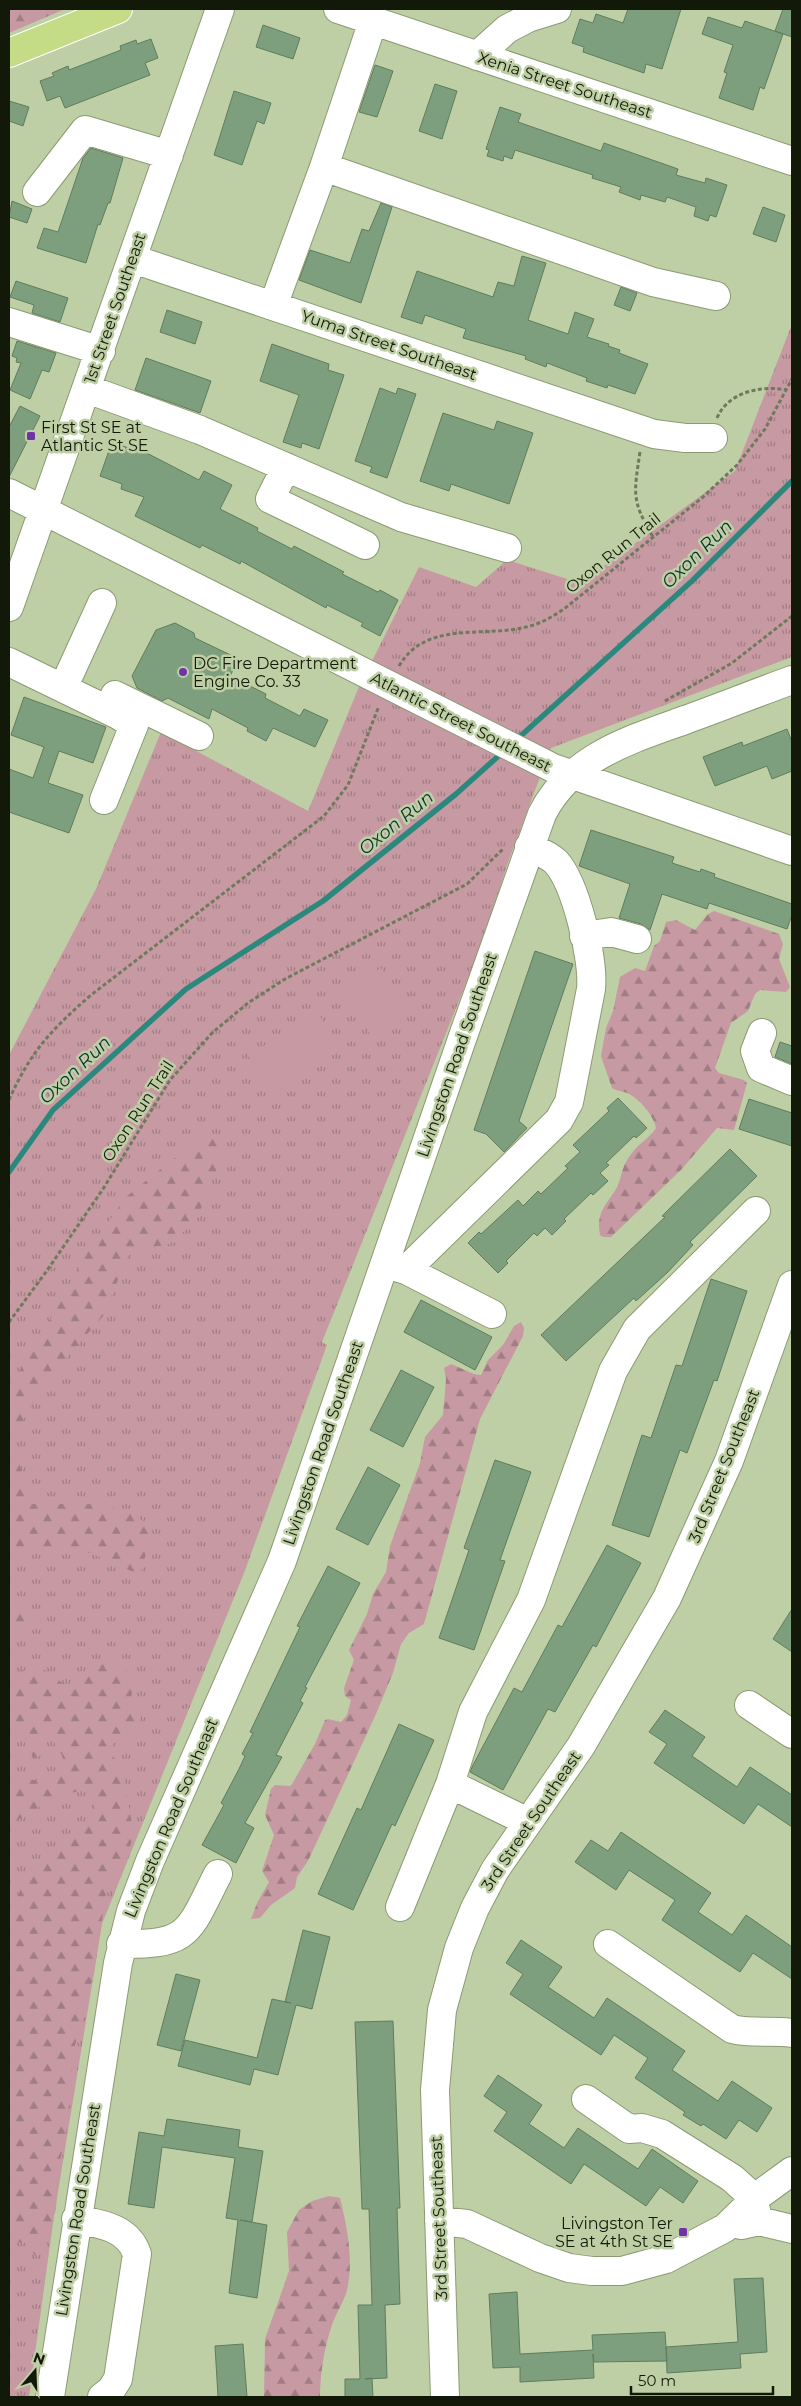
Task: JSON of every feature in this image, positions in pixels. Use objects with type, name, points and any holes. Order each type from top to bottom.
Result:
[{"type":"main road","points":[[9,53],[118,9]]},
{"type":"street","name":"1st Street Southeast","points":[[9,607],[220,9]]},
{"type":"street","name":"Xenia Street Southeast","points":[[338,9],[792,161]]},
{"type":"street","points":[[476,56],[507,29],[528,18],[556,9]]},
{"type":"street","points":[[273,306],[324,167],[373,21]]},
{"type":"street","points":[[37,192],[85,130],[169,155]]},
{"type":"street","points":[[324,167],[653,282],[716,296]]},
{"type":"street","name":"Yuma Street Southeast","points":[[133,258],[646,431],[677,438],[713,438]]},
{"type":"street","points":[[9,322],[100,351]]},
{"type":"street","points":[[87,389],[200,430],[401,517],[507,548]]},
{"type":"street","points":[[286,467],[270,499],[365,545]]},
{"type":"street","name":"Atlantic Street Southeast","points":[[9,493],[44,509],[458,721],[559,770],[792,852]]},
{"type":"street","points":[[70,673],[102,603]]},
{"type":"street","points":[[9,642],[199,736]]},
{"type":"street","points":[[9,662],[134,724],[104,800]]},
{"type":"street","name":"Livingston Road Southeast","points":[[50,2397],[76,2219],[121,1944],[150,1861],[273,1585],[395,1267],[518,847],[548,803],[559,770],[611,748],[792,680]]},
{"type":"street","name":"Livingston Road Southeast","points":[[395,1267],[559,1120],[566,1109],[591,989],[591,973],[574,897],[561,870],[549,856],[518,847]]},
{"type":"street","points":[[584,936],[611,932],[637,939]]},
{"type":"street","points":[[762,1033],[755,1051],[761,1068],[792,1081]]},
{"type":"street","points":[[400,1907],[450,1784],[473,1712],[531,1600],[613,1371],[637,1329],[756,1211]]},
{"type":"street","points":[[395,1267],[492,1314]]},
{"type":"street","name":"3rd Street Southeast","points":[[445,2397],[435,2090],[438,2042],[446,1995],[459,1948],[475,1908],[496,1870],[590,1732],[667,1598],[732,1452],[792,1285]]},
{"type":"street","points":[[749,1705],[792,1734]]},
{"type":"street","points":[[450,1784],[528,1822]]},
{"type":"street","points":[[121,1944],[152,1945],[179,1937],[193,1922],[218,1874]]},
{"type":"street","points":[[608,1944],[732,2029],[742,2031],[772,2030],[792,2033]]},
{"type":"street","points":[[586,2100],[629,2129],[642,2128],[662,2134],[732,2178],[746,2189],[757,2211],[792,2229]]},
{"type":"street","points":[[439,2221],[467,2224],[552,2263],[580,2270],[603,2272],[637,2268],[659,2262],[757,2211],[792,2171]]},
{"type":"street","points":[[76,2219],[119,2231],[131,2242],[137,2254],[118,2379],[111,2390],[102,2397]]},
{"type":"path","name":"Oxon Run Trail","points":[[399,666],[408,652],[446,633],[519,629],[545,620],[564,608],[703,497],[737,465],[765,429],[792,379]]},
{"type":"path","points":[[713,438],[719,413],[732,397],[771,389],[787,390]]},
{"type":"path","points":[[646,431],[640,452],[634,494],[637,509],[653,537]]},
{"type":"path","points":[[661,702],[695,686],[732,663],[792,616]]},
{"type":"path","points":[[9,1100],[36,1050],[91,995],[324,816],[348,785],[379,705]]},
{"type":"path","name":"Oxon Run Trail","points":[[9,1322],[46,1272],[103,1188],[170,1080],[212,1033],[248,1003],[285,978],[460,888],[518,847]]},
{"type":"green space","points":[[9,9],[65,9],[9,33]]},
{"type":"green space","points":[[792,324],[792,657],[551,748],[507,865],[483,941],[322,1342],[327,1345],[244,1573],[102,1924],[54,2216],[29,2397],[9,2397],[9,1055],[96,889],[161,732],[308,811],[358,689],[419,567],[476,587],[507,560],[580,583],[735,471]]},
{"type":"green space","points":[[714,911],[779,934],[783,944],[779,959],[790,987],[786,992],[760,990],[755,994],[748,1011],[731,1023],[715,1068],[719,1073],[744,1080],[747,1083],[734,1130],[717,1128],[681,1170],[611,1237],[603,1237],[600,1235],[599,1226],[601,1213],[618,1185],[626,1161],[656,1128],[649,1113],[641,1103],[632,1095],[612,1088],[601,1056],[606,1028],[613,1011],[620,977],[635,968],[645,971],[654,946],[660,941],[666,922],[676,920],[695,930],[708,914]]},
{"type":"green space","points":[[381,968],[409,1015],[372,1037],[344,990]]},
{"type":"green space","points":[[318,1013],[341,1050],[271,1092],[248,1055]]},
{"type":"green space","points":[[204,1134],[226,1146],[196,1221],[169,1244],[129,1252],[104,1315],[46,1381],[13,1437],[29,1504],[97,1504],[132,1514],[153,1528],[140,1575],[91,1553],[32,1551],[9,1565],[9,1385],[29,1358],[86,1254],[126,1197]]},
{"type":"green space","points":[[521,1322],[524,1328],[523,1336],[480,1419],[424,1624],[409,1633],[401,1644],[393,1673],[376,1714],[308,1861],[297,1877],[295,1888],[271,1905],[260,1918],[251,1919],[257,1903],[269,1882],[262,1871],[274,1835],[265,1815],[271,1789],[275,1785],[290,1786],[292,1784],[315,1744],[325,1720],[341,1722],[347,1715],[351,1700],[345,1696],[344,1688],[354,1660],[349,1650],[367,1614],[373,1594],[386,1572],[390,1546],[420,1463],[425,1437],[443,1415],[446,1379],[444,1368],[451,1364],[481,1375],[488,1360],[503,1345],[514,1326]]},
{"type":"green space","points":[[9,1591],[31,1625],[19,1636],[9,1632]]},
{"type":"green space","points":[[100,1662],[116,1664],[131,1674],[134,1681],[131,1698],[141,1715],[138,1727],[112,1745],[111,1752],[122,1773],[134,1833],[126,1860],[112,1874],[107,1886],[94,1973],[73,2053],[66,2136],[58,2168],[56,2210],[37,2258],[24,2242],[14,2243],[9,2247],[9,1911],[16,1903],[24,1878],[28,1872],[55,1853],[77,1831],[85,1828],[93,1818],[95,1806],[90,1790],[81,1790],[48,1803],[9,1826],[9,1767],[32,1780],[44,1779],[55,1773],[63,1757],[54,1742],[50,1728],[45,1729],[39,1757],[35,1758],[30,1754],[18,1728],[9,1725],[9,1673],[40,1669],[48,1671],[66,1685],[70,1685],[77,1682],[91,1667]]},
{"type":"green space","points":[[329,2196],[340,2198],[347,2232],[350,2267],[346,2294],[327,2343],[320,2397],[264,2397],[265,2339],[289,2271],[287,2232],[299,2210],[312,2201]]},
{"type":"building","points":[[628,9],[681,9],[662,69],[646,64],[644,73],[583,52],[584,47],[572,43],[580,19],[593,23],[596,14],[623,23]]},
{"type":"building","points":[[783,9],[792,9],[792,37],[775,31]]},
{"type":"building","points":[[708,17],[742,28],[745,21],[783,34],[764,89],[760,87],[753,110],[719,98],[727,73],[724,72],[733,45],[702,34]]},
{"type":"building","points":[[263,25],[300,38],[293,59],[256,47]]},
{"type":"building","points":[[151,39],[158,58],[145,63],[150,75],[65,108],[60,96],[47,101],[40,81],[54,76],[52,73],[68,66],[69,70],[121,50],[120,46],[136,40],[137,44]]},
{"type":"building","points":[[375,65],[393,71],[377,117],[359,112]]},
{"type":"building","points":[[435,84],[457,91],[442,139],[419,131]]},
{"type":"building","points":[[234,91],[271,103],[264,124],[257,121],[242,165],[214,155]]},
{"type":"building","points":[[9,101],[29,107],[23,126],[9,121]]},
{"type":"building","points":[[500,107],[521,114],[518,122],[601,151],[604,143],[678,169],[676,175],[705,183],[706,178],[727,185],[716,217],[710,215],[708,221],[694,216],[696,207],[667,197],[665,202],[641,195],[640,200],[619,192],[621,187],[592,178],[593,175],[515,150],[512,159],[504,156],[503,161],[487,156],[489,150],[486,149]]},
{"type":"building","points":[[91,148],[123,158],[110,203],[108,203],[100,225],[98,224],[86,263],[37,248],[44,228],[58,232],[83,158]]},
{"type":"building","points":[[12,201],[32,209],[27,223],[9,217]]},
{"type":"building","points":[[381,203],[392,207],[361,303],[299,280],[310,250],[350,263],[362,229],[369,231]]},
{"type":"building","points":[[763,207],[785,215],[776,242],[753,234]]},
{"type":"building","points":[[522,256],[546,263],[528,320],[568,334],[575,312],[594,319],[587,337],[609,344],[608,346],[620,350],[619,353],[648,364],[635,394],[608,385],[607,388],[586,381],[587,378],[547,363],[546,367],[525,359],[526,356],[463,338],[466,329],[425,315],[422,324],[401,317],[417,271],[493,297],[498,282],[514,286]]},
{"type":"building","points":[[16,281],[68,298],[60,322],[32,313],[34,305],[10,297]]},
{"type":"building","points":[[621,287],[637,293],[630,311],[614,305]]},
{"type":"building","points":[[167,310],[202,322],[195,344],[160,332]]},
{"type":"building","points":[[17,341],[56,353],[49,372],[42,370],[30,399],[10,390],[21,363],[16,362],[17,358],[12,356]]},
{"type":"building","points":[[272,344],[329,364],[328,370],[344,375],[319,449],[302,443],[301,448],[283,442],[299,395],[260,381]]},
{"type":"building","points":[[146,358],[211,381],[200,413],[135,390]]},
{"type":"building","points":[[380,388],[396,394],[398,388],[416,394],[387,478],[370,472],[372,467],[355,461]]},
{"type":"building","points":[[20,406],[40,416],[9,477],[9,427]]},
{"type":"building","points":[[443,413],[494,430],[497,421],[533,433],[509,504],[451,484],[449,491],[420,481]]},
{"type":"building","points":[[112,442],[134,450],[135,447],[199,480],[204,471],[232,485],[220,509],[258,528],[257,531],[292,549],[294,546],[344,572],[342,574],[398,600],[380,636],[361,626],[363,623],[327,605],[326,608],[241,561],[240,564],[202,545],[200,548],[135,516],[144,497],[121,489],[122,484],[100,476]]},
{"type":"building","name":"DC Fire Department Engine Co. 33","points":[[175,623],[194,633],[195,638],[239,659],[230,676],[266,694],[265,698],[300,716],[304,709],[328,720],[315,747],[273,728],[266,741],[247,731],[248,728],[212,709],[209,719],[168,698],[162,701],[137,688],[132,676],[156,630]]},
{"type":"building","points":[[24,697],[106,727],[93,763],[59,751],[48,783],[83,795],[69,833],[9,812],[9,769],[33,778],[44,747],[11,735]]},
{"type":"building","points":[[787,729],[792,742],[792,771],[772,779],[767,766],[715,786],[703,757],[742,742],[743,746]]},
{"type":"building","points":[[591,830],[674,857],[672,863],[700,872],[701,869],[715,874],[714,877],[792,904],[792,915],[787,929],[709,903],[707,909],[662,894],[650,930],[641,924],[619,918],[630,884],[579,866]]},
{"type":"building","points":[[535,951],[573,964],[519,1121],[527,1128],[504,1152],[486,1134],[474,1130]]},
{"type":"building","points":[[780,1042],[792,1046],[792,1064],[775,1057]]},
{"type":"building","points":[[618,1098],[647,1128],[636,1138],[634,1136],[606,1163],[609,1165],[600,1173],[608,1181],[593,1195],[591,1193],[564,1219],[566,1221],[552,1235],[545,1228],[537,1236],[534,1233],[506,1261],[508,1263],[498,1273],[468,1243],[479,1232],[481,1234],[518,1200],[523,1206],[538,1191],[541,1194],[568,1168],[565,1166],[580,1152],[573,1145],[609,1111],[607,1108]]},
{"type":"building","points":[[749,1099],[792,1113],[792,1146],[739,1129]]},
{"type":"building","points":[[730,1149],[757,1176],[690,1242],[693,1245],[668,1272],[636,1301],[634,1298],[566,1361],[541,1335],[665,1217],[662,1216]]},
{"type":"building","points":[[711,1279],[747,1291],[717,1381],[714,1380],[687,1453],[680,1450],[649,1537],[612,1525],[642,1435],[651,1438],[676,1365],[682,1366]]},
{"type":"building","points":[[421,1300],[492,1337],[475,1370],[404,1332]]},
{"type":"building","points":[[401,1370],[434,1387],[403,1447],[370,1430]]},
{"type":"building","points":[[495,1460],[531,1472],[500,1560],[505,1561],[474,1650],[439,1638],[469,1550],[464,1548]]},
{"type":"building","points":[[368,1467],[400,1485],[368,1545],[336,1529]]},
{"type":"building","points":[[607,1545],[641,1563],[596,1647],[593,1645],[555,1712],[548,1709],[503,1790],[470,1772],[514,1688],[522,1692],[558,1625],[562,1627]]},
{"type":"building","points":[[328,1566],[360,1583],[305,1687],[307,1688],[300,1701],[303,1703],[276,1755],[282,1757],[245,1823],[254,1828],[236,1863],[202,1845],[224,1805],[221,1803],[245,1756],[242,1754],[253,1733],[250,1732],[300,1627],[297,1626]]},
{"type":"building","points":[[792,1609],[792,1652],[773,1639]]},
{"type":"building","points":[[665,1710],[705,1737],[692,1756],[737,1787],[750,1767],[792,1795],[792,1827],[758,1804],[744,1824],[654,1763],[667,1744],[649,1732]]},
{"type":"building","points":[[399,1724],[434,1740],[395,1826],[392,1824],[353,1910],[318,1894],[357,1808],[361,1810]]},
{"type":"building","points":[[621,1832],[711,1893],[698,1912],[732,1935],[746,1915],[792,1947],[792,1979],[753,1953],[740,1972],[662,1920],[675,1900],[629,1870],[616,1890],[575,1862],[591,1840],[608,1851]]},
{"type":"building","points":[[303,1930],[330,1937],[312,2009],[296,2005],[278,2075],[254,2069],[250,2085],[178,2066],[185,2040],[257,2058],[272,1999],[285,2002]]},
{"type":"building","points":[[521,1940],[562,1967],[548,1987],[594,2018],[607,1998],[685,2051],[672,2070],[718,2101],[732,2081],[772,2108],[757,2132],[739,2120],[726,2139],[703,2124],[701,2126],[683,2115],[685,2112],[635,2078],[648,2058],[614,2035],[601,2055],[510,1994],[523,1974],[506,1963]]},
{"type":"building","points":[[176,1974],[200,1980],[181,2051],[157,2045]]},
{"type":"building","points":[[393,2021],[400,2208],[397,2208],[400,2304],[385,2305],[387,2378],[372,2379],[373,2397],[345,2397],[345,2379],[360,2379],[358,2305],[372,2305],[369,2209],[362,2209],[355,2022]]},
{"type":"building","points":[[498,2075],[542,2105],[529,2124],[564,2148],[578,2128],[638,2169],[652,2149],[698,2181],[683,2203],[660,2187],[646,2206],[584,2164],[571,2184],[494,2131],[507,2112],[484,2096]]},
{"type":"building","points":[[167,2119],[240,2130],[238,2147],[263,2151],[252,2222],[240,2220],[267,2225],[257,2298],[229,2293],[238,2220],[226,2218],[235,2158],[162,2147],[154,2208],[128,2204],[139,2132],[164,2136]]},
{"type":"building","points":[[763,2278],[767,2352],[740,2354],[741,2368],[667,2373],[666,2347],[738,2342],[734,2279]]},
{"type":"building","points":[[517,2292],[520,2354],[593,2350],[592,2335],[665,2332],[667,2361],[594,2362],[593,2354],[594,2378],[520,2382],[520,2367],[493,2368],[489,2294]]},
{"type":"building","points":[[243,2344],[247,2397],[218,2397],[215,2346]]},
{"type":"waterway","name":"Oxon Run","points":[[515,741],[692,581],[792,481]]},
{"type":"waterway","name":"Oxon Run","points":[[9,1172],[53,1110],[186,989],[323,901],[456,794],[504,751]]},
{"type":"place","name":"First St SE at Atlantic St SE","points":[[31,436]]},
{"type":"place","name":"DC Fire Department Engine Co. 33","points":[[183,672]]},
{"type":"place","name":"Livingston Ter SE at 4th St SE","points":[[683,2232]]}]
